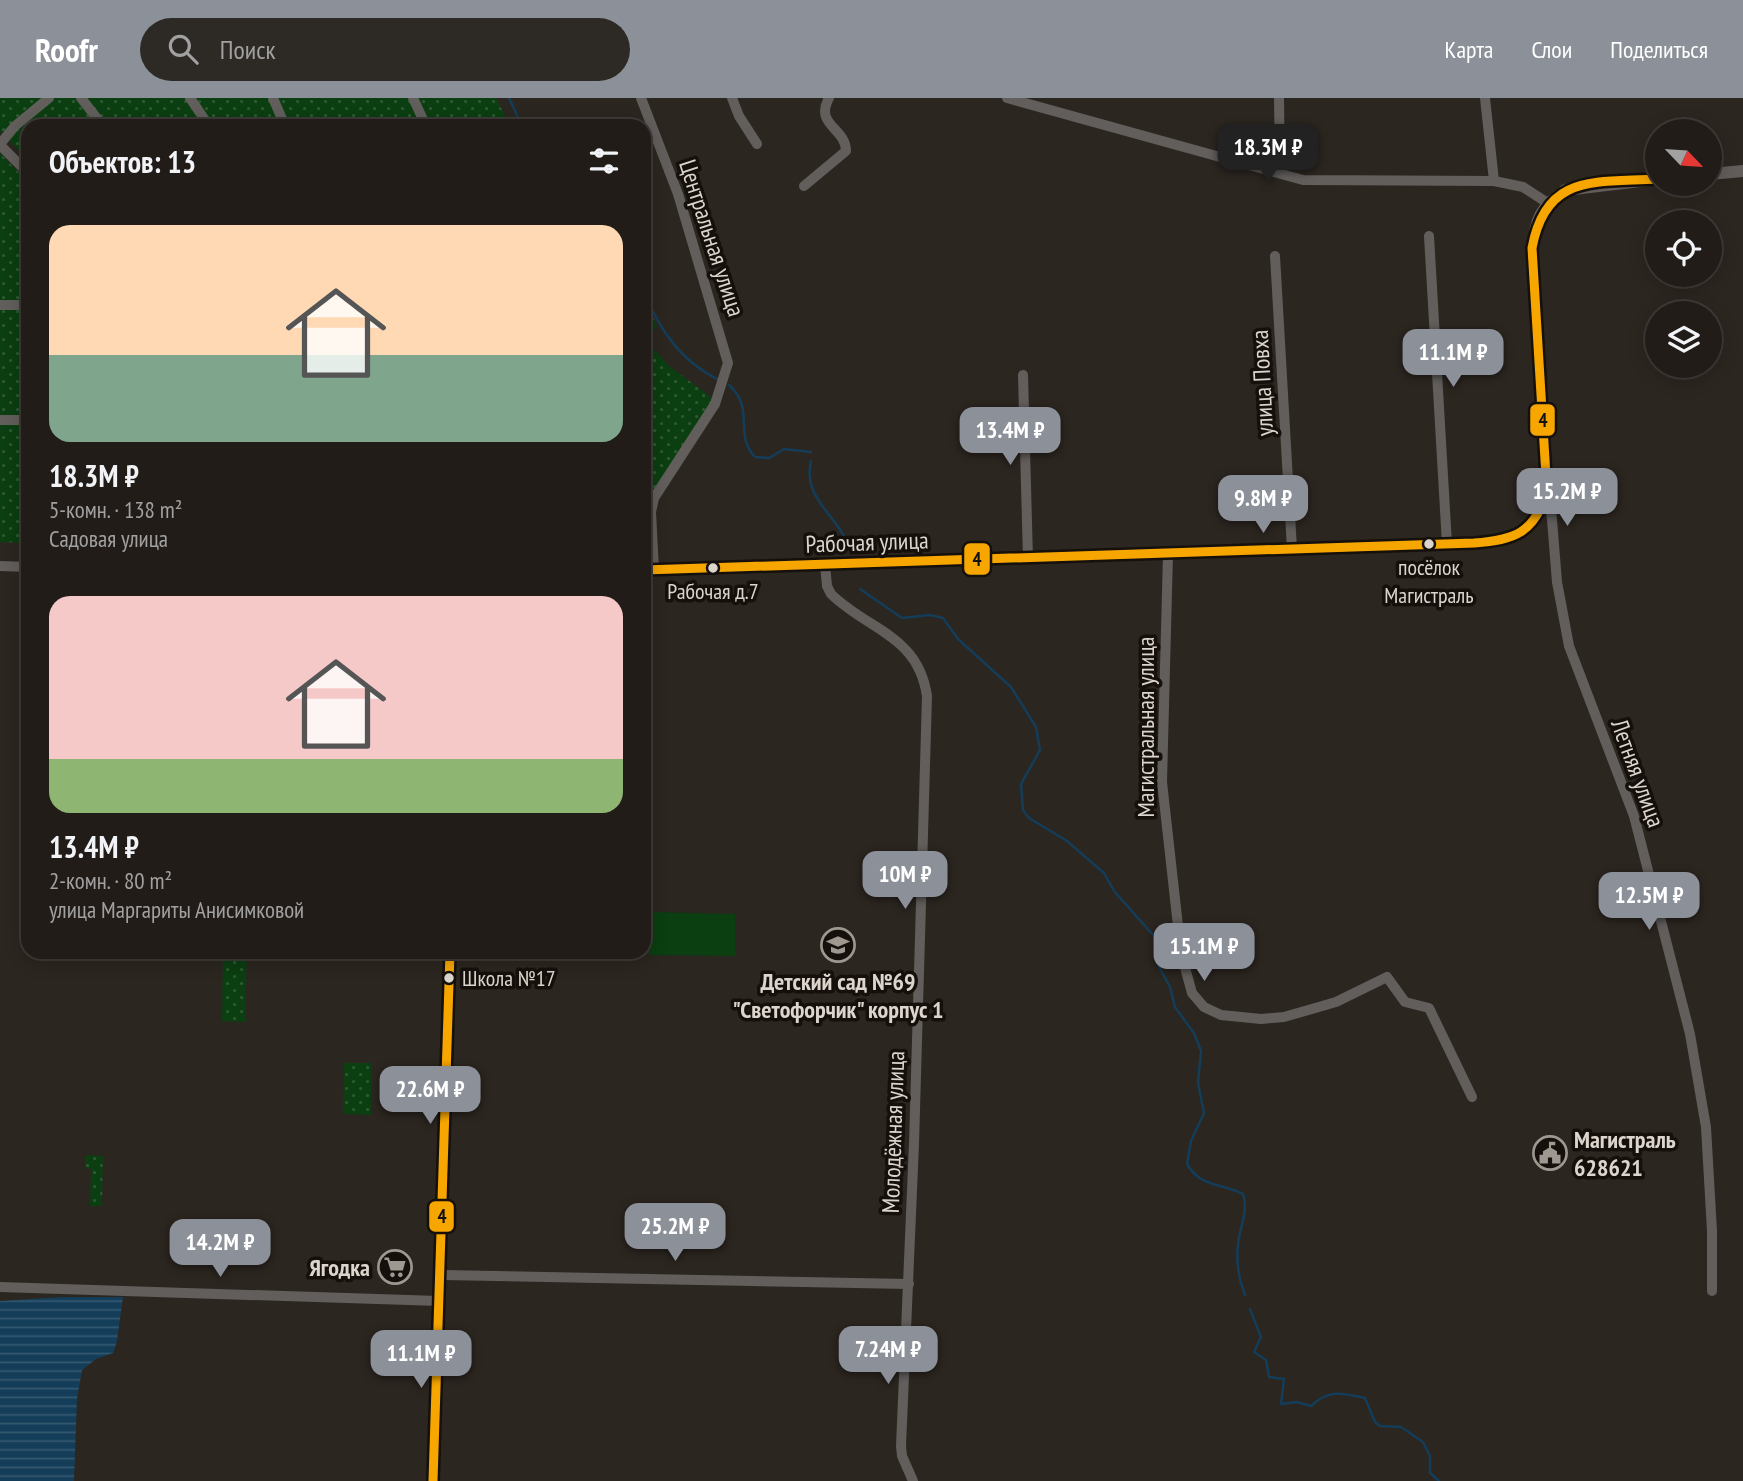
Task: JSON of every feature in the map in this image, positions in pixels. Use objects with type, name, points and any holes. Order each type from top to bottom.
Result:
[{"type":"main road","points":[[1722,173],[1743,171]]},
{"type":"main road","points":[[1565,190],[1645,180]]},
{"type":"street","points":[[24,119],[49,98]]},
{"type":"street","points":[[81,98],[98,119]]},
{"type":"street","points":[[190,98],[204,119]]},
{"type":"street","points":[[273,98],[282,119]]},
{"type":"street","points":[[413,98],[423,119]]},
{"type":"street","name":"Центральная улица","points":[[641,98],[649,119]]},
{"type":"street","points":[[732,98],[739,116],[757,144]]},
{"type":"street","points":[[804,186],[846,151],[845,144],[825,117],[824,109],[829,98]]},
{"type":"street","points":[[1007,98],[1303,180],[1493,181],[1523,187],[1546,202],[1565,190]]},
{"type":"street","points":[[1279,98],[1280,172]]},
{"type":"street","points":[[1485,98],[1493,181]]},
{"type":"street","points":[[21,121],[0,144],[21,166]]},
{"type":"street","name":"Центральная улица","points":[[651,124],[678,194],[726,352],[727,372],[708,416],[683,450],[654,498],[651,512]]},
{"type":"street","name":"Рабочая улица","points":[[651,570],[1496,542],[1527,530],[1542,510],[1548,477],[1532,247],[1538,214],[1546,202]]},
{"type":"street","points":[[1429,236],[1447,544]]},
{"type":"street","name":"улица Повха","points":[[1275,256],[1292,549]]},
{"type":"street","points":[[0,305],[21,305]]},
{"type":"street","points":[[1023,375],[1028,559]]},
{"type":"street","points":[[0,420],[21,420]]},
{"type":"street","name":"Летняя улица","points":[[1548,477],[1556,572],[1569,646],[1634,816],[1698,1069],[1710,1178],[1712,1291]]},
{"type":"street","name":"Магистральная улица","points":[[1168,554],[1162,782],[1181,953],[1192,993],[1204,1007],[1221,1015],[1273,1018],[1306,1012],[1336,1002],[1387,977],[1405,1002],[1429,1008],[1472,1097]]},
{"type":"street","name":"Молодёжная улица","points":[[825,565],[826,581],[831,594],[912,655],[923,675],[927,696],[909,1284],[901,1446],[913,1481]]},
{"type":"street","points":[[0,566],[21,567]]},
{"type":"street","points":[[433,1481],[450,959]]},
{"type":"street","points":[[441,1275],[909,1284]]},
{"type":"street","points":[[0,1286],[439,1301]]},
{"type":"green space","points":[[0,98],[496,98],[506,119],[21,119],[21,153],[0,131]]},
{"type":"green space","points":[[0,153],[21,175],[21,543],[0,542]]},
{"type":"green space","points":[[651,312],[657,326],[651,334]]},
{"type":"green space","points":[[651,346],[669,366],[710,396],[712,404],[651,494]]},
{"type":"green space","points":[[651,912],[735,914],[735,956],[651,955]]},
{"type":"green space","points":[[223,959],[247,959],[245,1022],[222,1021]]},
{"type":"green space","points":[[344,1063],[372,1063],[371,1115],[343,1114]]},
{"type":"green space","points":[[85,1155],[103,1156],[102,1206],[90,1206],[91,1169],[85,1168]]},
{"type":"water","points":[[123,1297],[113,1353],[96,1359],[82,1370],[77,1399],[74,1481],[0,1481],[0,1301]]},
{"type":"waterway","points":[[509,98],[519,119]]},
{"type":"waterway","points":[[651,307],[672,342],[682,353],[704,372],[717,379]]},
{"type":"waterway","points":[[729,385],[741,403],[745,439],[755,457],[769,458],[784,449],[811,452]]},
{"type":"waterway","points":[[811,461],[810,474],[816,496],[848,546]]},
{"type":"waterway","points":[[860,589],[902,618],[930,615],[943,618],[958,639],[1011,687],[1036,727],[1040,750],[1021,784],[1023,810],[1029,818],[1067,841],[1104,873],[1114,891],[1154,936],[1159,967],[1170,987],[1175,1007],[1194,1033],[1201,1051],[1198,1083],[1204,1113],[1191,1141],[1187,1164],[1205,1181],[1243,1194],[1245,1207],[1237,1258],[1245,1295]]},
{"type":"waterway","points":[[1250,1309],[1261,1337],[1254,1352],[1266,1360],[1269,1377],[1284,1379],[1281,1404],[1297,1402],[1311,1406],[1324,1397],[1336,1394],[1365,1398],[1375,1422],[1380,1426],[1401,1427],[1423,1442],[1430,1456],[1430,1473],[1439,1481]]},
{"type":"transit line","name":"4","points":[[651,570],[1474,543],[1512,536],[1521,532],[1536,517],[1547,492],[1532,248],[1539,224],[1549,206],[1561,194],[1576,187],[1645,180]]},
{"type":"transit line","name":"4","points":[[433,1481],[450,959]]},
{"type":"place","name":"посёлок Магистраль","points":[[1429,544]]},
{"type":"place","name":"Рабочая д.7","points":[[713,568]]},
{"type":"place","name":"Детский сад №69 \"Светофорчик\" корпус 1","points":[[838,945]]},
{"type":"place","name":"Школа №17","points":[[449,978]]},
{"type":"place","name":"Магистраль 628621","points":[[1550,1153]]},
{"type":"place","name":"Ягодка","points":[[395,1267]]}]
